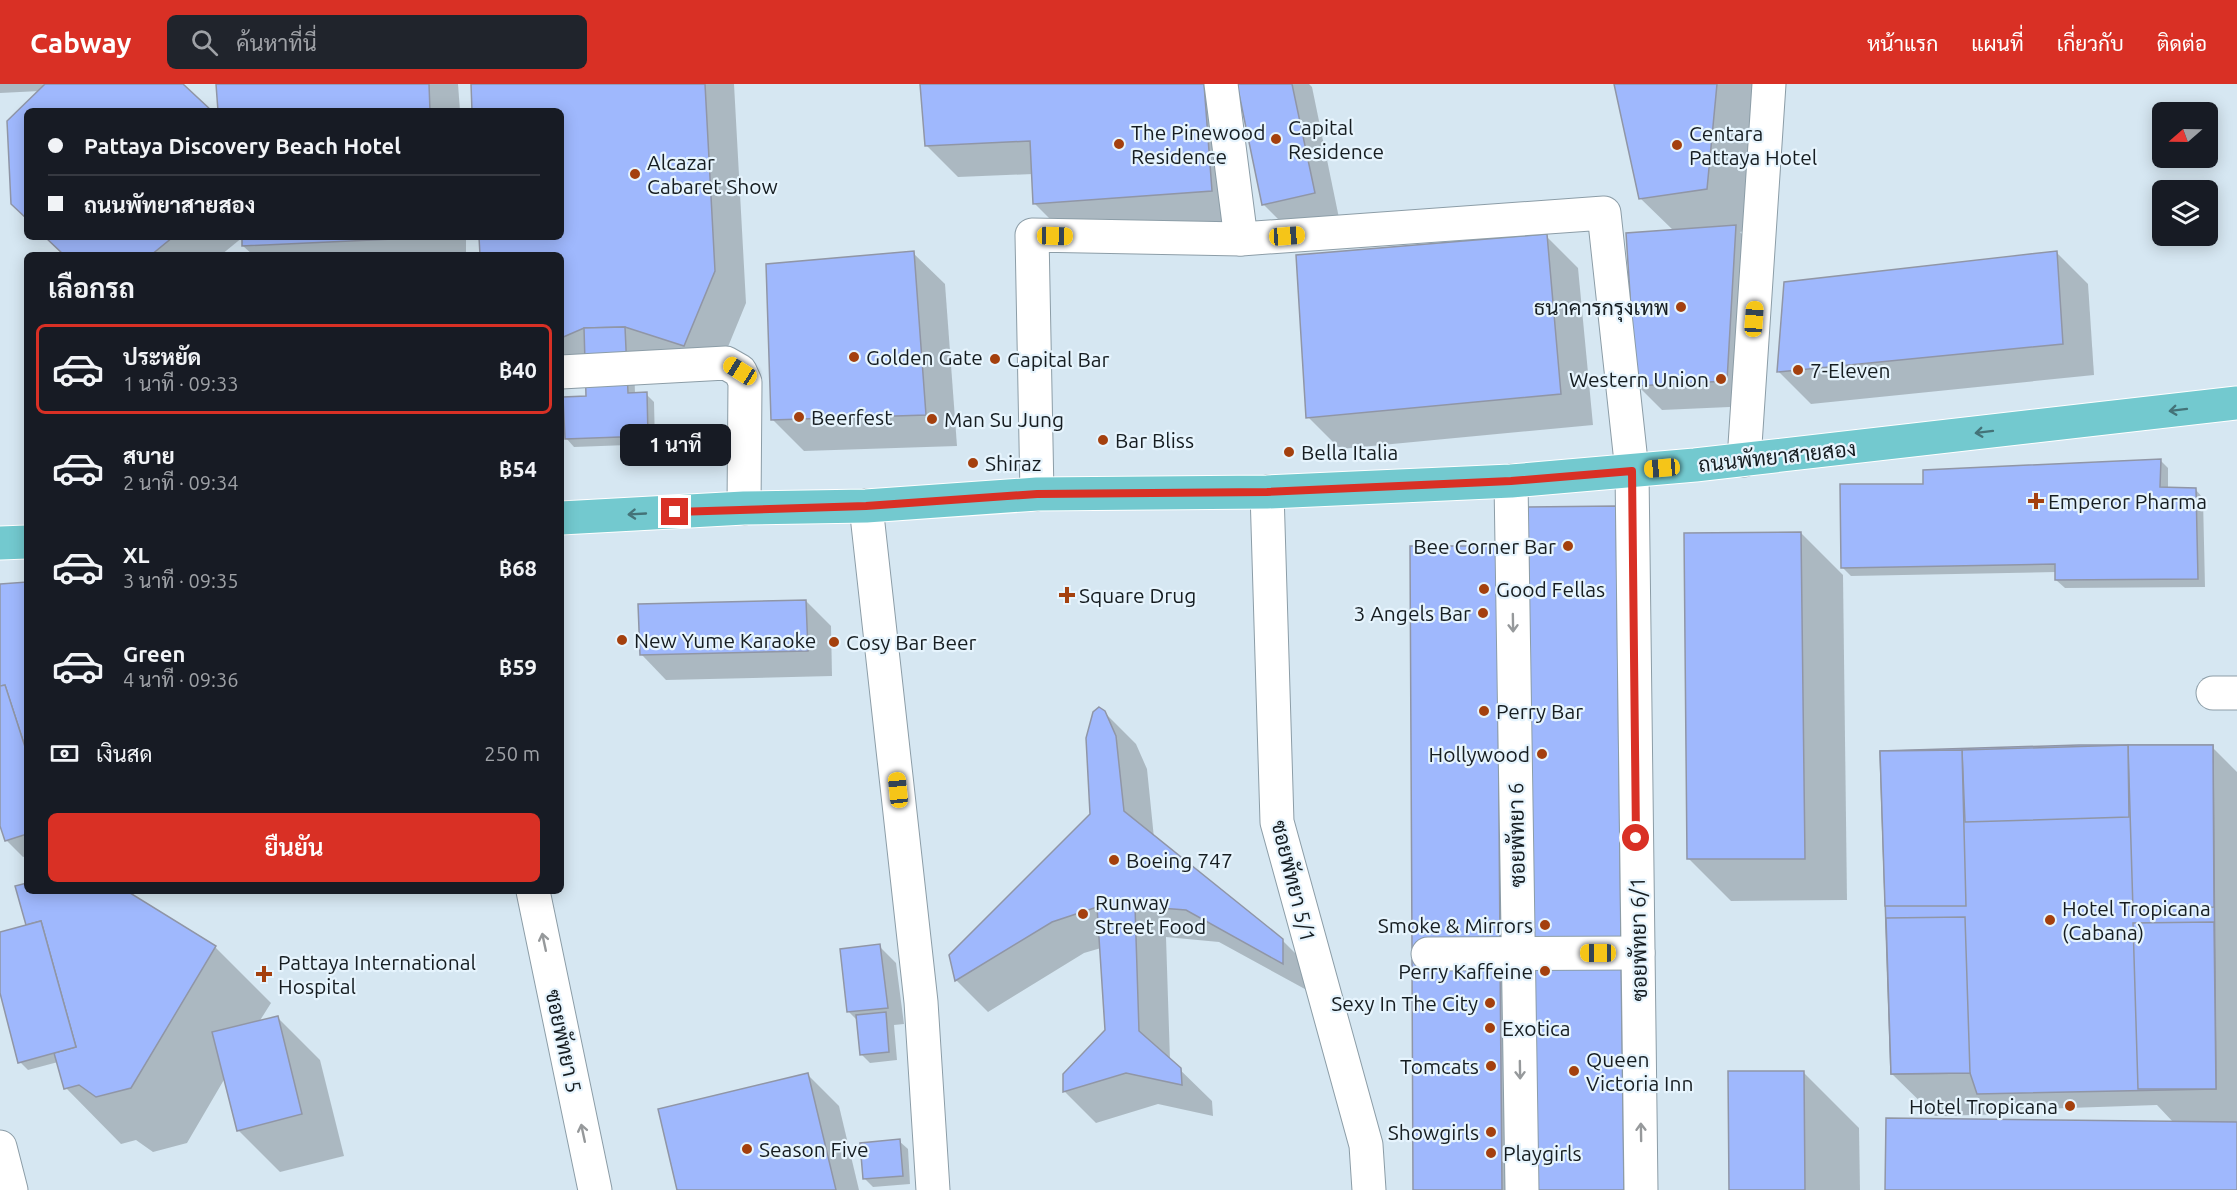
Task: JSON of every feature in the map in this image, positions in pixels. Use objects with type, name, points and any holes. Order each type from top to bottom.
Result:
[{"type":"main road","name":"ถนนพัทยาสายสอง","points":[[564,518],[744,508],[866,506],[1037,494],[1267,492],[1511,481],[1744,460],[2237,403]]},
{"type":"main road","points":[[0,543],[24,542]]},
{"type":"street","points":[[1037,494],[1032,235],[1241,239],[1221,84]]},
{"type":"street","points":[[1744,460],[1769,84]]},
{"type":"street","name":"ซอยพัทยา 6/1","points":[[1241,239],[1604,213],[1632,471],[1641,1190]]},
{"type":"street","points":[[564,372],[726,363],[740,371],[744,382],[744,508]]},
{"type":"street","name":"ซอยพัทยา 6","points":[[1511,481],[1522,1190]]},
{"type":"street","name":"ซอยพัทยา 5/1","points":[[1267,492],[1276,822],[1366,1145],[1369,1190]]},
{"type":"street","points":[[866,506],[921,1002],[933,1190]]},
{"type":"street","name":"ซอยพัทยา 5","points":[[534,894],[595,1190]]},
{"type":"street","points":[[1428,954],[1638,953]]},
{"type":"street","points":[[0,1147],[11,1190]]},
{"type":"building","points":[[45,84],[183,84],[209,108],[24,108],[24,216],[11,204],[7,121]]},
{"type":"building","points":[[216,84],[429,84],[430,108],[218,108]]},
{"type":"building","name":"Alcazar Cabaret Show","points":[[471,84],[705,84],[715,271],[684,346],[625,327],[584,328],[564,337],[564,252],[480,252],[479,240],[564,240],[564,108],[472,108]]},
{"type":"building","name":"The Pinewood Residence","points":[[920,84],[1204,84],[1212,191],[1033,204],[1030,141],[925,146]]},
{"type":"building","name":"Capital Residence","points":[[1237,84],[1292,84],[1315,193],[1262,205]]},
{"type":"building","points":[[1614,84],[1717,84],[1707,189],[1639,199]]},
{"type":"building","name":"ธนาคารกรุงเทพ","points":[[1736,225],[1727,381],[1636,386],[1626,233]]},
{"type":"building","points":[[1547,234],[1561,394],[1306,418],[1296,255]]},
{"type":"building","points":[[48,240],[169,240],[155,252],[61,252]]},
{"type":"building","points":[[242,240],[371,240],[242,246]]},
{"type":"building","points":[[914,251],[926,415],[771,420],[766,264]]},
{"type":"building","points":[[2057,251],[2063,344],[1777,372],[1784,282]]},
{"type":"building","points":[[625,327],[628,393],[647,392],[648,436],[565,439],[564,397],[586,396],[584,328]]},
{"type":"building","points":[[2161,459],[2160,487],[2196,488],[2198,579],[2055,580],[2055,564],[1841,568],[1840,484],[1923,484],[1923,470]]},
{"type":"building","points":[[1616,506],[1621,945],[1533,945],[1528,507]]},
{"type":"building","points":[[1801,532],[1805,859],[1687,859],[1684,533]]},
{"type":"building","points":[[1410,546],[1497,546],[1500,947],[1412,948]]},
{"type":"building","points":[[24,582],[24,744],[5,685],[0,686],[0,584]]},
{"type":"building","points":[[806,600],[808,651],[640,655],[638,604]]},
{"type":"building","points":[[5,685],[24,744],[24,835],[5,841],[0,826],[0,686]]},
{"type":"building","name":"Boeing 747","points":[[1099,707],[1105,711],[1116,736],[1124,811],[1283,939],[1283,964],[1186,910],[1135,906],[1139,1031],[1181,1068],[1182,1085],[1126,1073],[1063,1092],[1063,1074],[1105,1030],[1097,907],[1052,922],[955,981],[949,955],[1090,814],[1086,738],[1093,712]]},
{"type":"building","name":"Hotel Tropicana (Cabana)","points":[[2079,745],[2213,745],[2216,1089],[1977,1094],[1970,1073],[1891,1074],[1880,751]]},
{"type":"building","points":[[2128,745],[2213,745],[2214,907],[2133,910]]},
{"type":"building","points":[[2128,745],[2129,817],[1965,822],[1962,750]]},
{"type":"building","points":[[1962,750],[1966,906],[1885,906],[1880,751]]},
{"type":"building","points":[[24,884],[24,894],[132,894],[216,946],[131,1088],[96,1097],[79,1085],[64,1089],[54,1053],[76,1047],[41,921],[26,925],[15,886]]},
{"type":"building","points":[[1965,917],[1970,1073],[1891,1074],[1886,918]]},
{"type":"building","points":[[41,921],[76,1047],[18,1063],[0,993],[0,932]]},
{"type":"building","points":[[2214,922],[2216,1089],[2138,1089],[2133,923]]},
{"type":"building","points":[[880,944],[888,1008],[847,1012],[840,949]]},
{"type":"building","points":[[1412,960],[1500,960],[1502,1190],[1413,1190]]},
{"type":"building","points":[[1621,960],[1624,1190],[1536,1190],[1533,961]]},
{"type":"building","points":[[886,1012],[889,1052],[860,1055],[856,1015]]},
{"type":"building","points":[[278,1016],[302,1114],[237,1131],[212,1032]]},
{"type":"building","points":[[1728,1071],[1804,1071],[1805,1190],[1729,1190]]},
{"type":"building","name":"Season Five","points":[[808,1073],[836,1190],[677,1190],[658,1109]]},
{"type":"building","points":[[1886,1118],[2237,1122],[2237,1190],[1885,1190]]},
{"type":"building","points":[[900,1139],[903,1176],[863,1179],[860,1143]]},
{"type":"place","name":"Capital Residence","points":[[1276,139]]},
{"type":"place","name":"The Pinewood Residence","points":[[1119,144]]},
{"type":"place","name":"Centara Pattaya Hotel","points":[[1677,145]]},
{"type":"place","name":"Alcazar Cabaret Show","points":[[635,174]]},
{"type":"place","name":"ธนาคารกรุงเทพ","points":[[1681,307]]},
{"type":"place","name":"Golden Gate","points":[[854,357]]},
{"type":"place","name":"Capital Bar","points":[[995,359]]},
{"type":"place","name":"7-Eleven","points":[[1798,370]]},
{"type":"place","name":"Western Union","points":[[1721,379]]},
{"type":"place","name":"Beerfest","points":[[799,417]]},
{"type":"place","name":"Man Su Jung","points":[[932,419]]},
{"type":"place","name":"Bar Bliss","points":[[1103,440]]},
{"type":"place","name":"Bella Italia","points":[[1289,452]]},
{"type":"place","name":"Shiraz","points":[[973,463]]},
{"type":"place","name":"Emperor Pharma","points":[[2036,501]]},
{"type":"place","name":"Bee Corner Bar","points":[[1568,546]]},
{"type":"place","name":"Good Fellas","points":[[1484,589]]},
{"type":"place","name":"Square Drug","points":[[1067,595]]},
{"type":"place","name":"3 Angels Bar","points":[[1483,613]]},
{"type":"place","name":"New Yume Karaoke","points":[[622,640]]},
{"type":"place","name":"Cosy Bar Beer","points":[[834,642]]},
{"type":"place","name":"Perry Bar","points":[[1484,711]]},
{"type":"place","name":"Hollywood","points":[[1542,754]]},
{"type":"place","name":"Boeing 747","points":[[1114,860]]},
{"type":"place","name":"Runway Street Food","points":[[1083,914]]},
{"type":"place","name":"Hotel Tropicana (Cabana)","points":[[2050,920]]},
{"type":"place","name":"Smoke & Mirrors","points":[[1545,925]]},
{"type":"place","name":"Perry Kaffeine","points":[[1545,971]]},
{"type":"place","name":"Pattaya International Hospital","points":[[264,974]]},
{"type":"place","name":"Sexy In The City","points":[[1490,1003]]},
{"type":"place","name":"Exotica","points":[[1490,1028]]},
{"type":"place","name":"Tomcats","points":[[1491,1066]]},
{"type":"place","name":"Queen Victoria Inn","points":[[1574,1071]]},
{"type":"place","name":"Hotel Tropicana","points":[[2070,1106]]},
{"type":"place","name":"Showgirls","points":[[1491,1132]]},
{"type":"place","name":"Season Five","points":[[747,1149]]},
{"type":"place","name":"Playgirls","points":[[1491,1153]]},
{"type":"route","points":[[675,512],[744,508],[866,506],[1037,494],[1267,492],[1511,481],[1632,471],[1636,838]]}]
